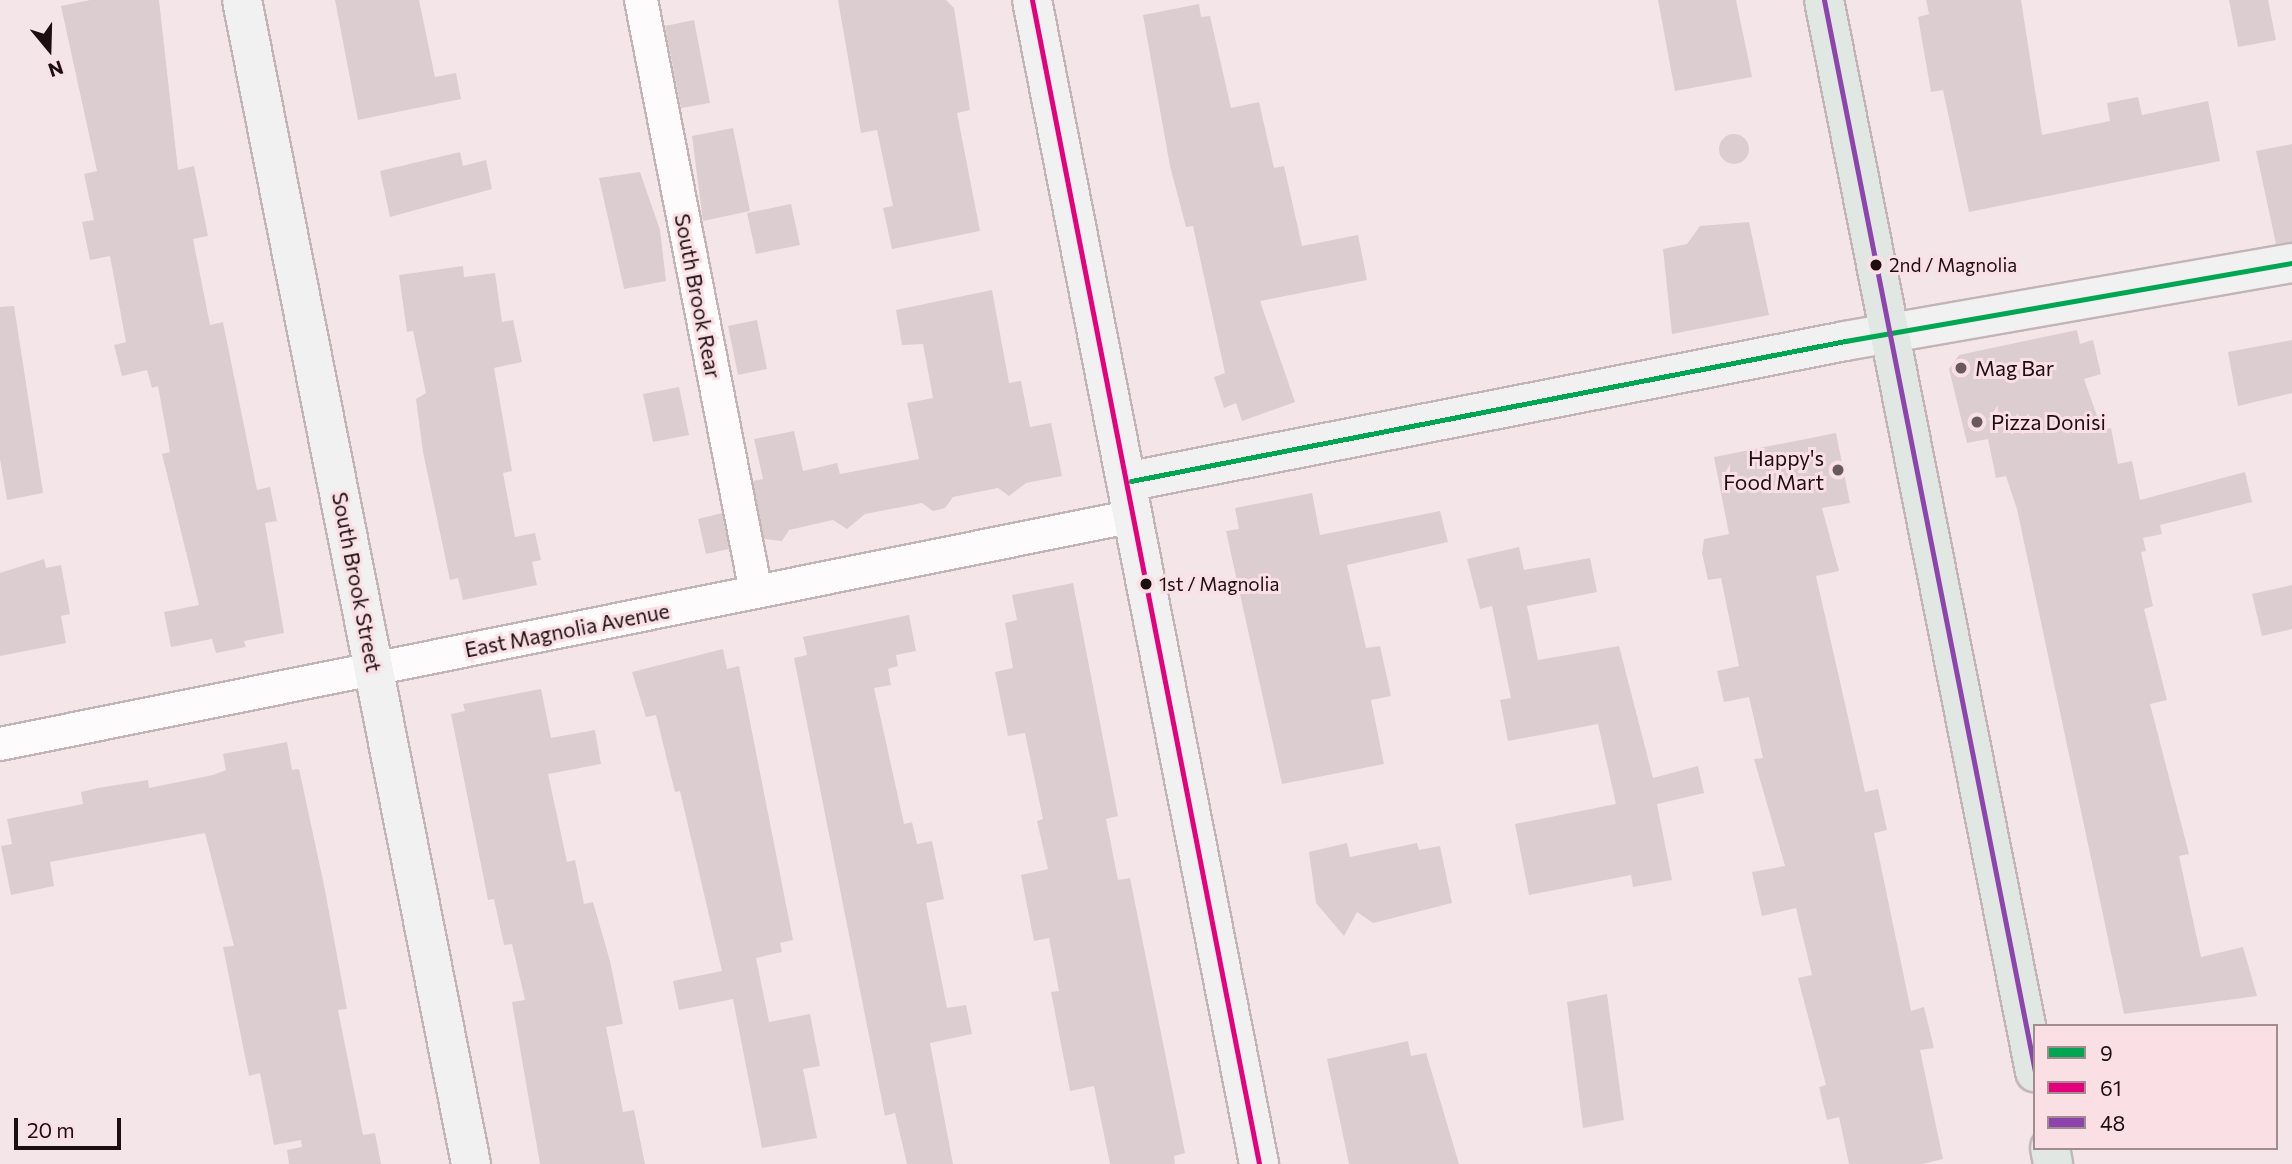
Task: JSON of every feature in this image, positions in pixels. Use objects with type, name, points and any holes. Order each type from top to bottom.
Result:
[{"type":"main road","points":[[1824,0],[2033,1062]]},
{"type":"street","name":"South Brook Street","points":[[242,0],[471,1164]]},
{"type":"street","name":"South Brook Rear","points":[[641,0],[756,592]]},
{"type":"street","points":[[1032,0],[1133,498],[1259,1164]]},
{"type":"street","points":[[1133,498],[1890,334],[2292,263]]},
{"type":"street","name":"East Magnolia Avenue","points":[[0,744],[756,592],[1133,498]]},
{"type":"building","points":[[90,0],[159,0],[178,170],[194,166],[208,236],[193,239],[210,325],[223,322],[257,490],[270,487],[277,521],[265,523],[284,633],[244,641],[246,647],[216,653],[212,639],[171,647],[164,612],[199,605],[162,454],[170,452],[158,386],[152,388],[147,370],[122,376],[114,345],[126,342],[110,256],[90,260],[82,222],[94,220],[84,174],[97,171],[61,6]]},
{"type":"building","points":[[335,0],[419,0],[435,77],[456,73],[461,99],[358,120]]},
{"type":"building","points":[[838,0],[946,0],[954,8],[970,110],[957,113],[980,231],[892,249],[883,208],[893,206],[877,130],[861,133]]},
{"type":"building","points":[[1658,0],[1736,0],[1752,77],[1675,91]]},
{"type":"building","points":[[1926,0],[2021,0],[2042,135],[2110,121],[2107,103],[2138,97],[2142,115],[2208,101],[2220,161],[1969,212],[1943,90],[1931,92],[1918,17],[1929,14]]},
{"type":"building","points":[[2229,0],[2268,0],[2276,40],[2238,47]]},
{"type":"building","points":[[1199,4],[1201,17],[1210,16],[1231,108],[1259,102],[1274,168],[1284,166],[1302,246],[1358,235],[1367,280],[1260,301],[1295,402],[1242,421],[1236,403],[1224,408],[1214,377],[1225,373],[1193,226],[1186,227],[1170,166],[1143,15]]},
{"type":"building","points":[[694,20],[710,103],[681,108],[665,26]]},
{"type":"building","points":[[733,128],[750,211],[703,221],[692,136]]},
{"type":"building","points":[[1734,134],[1745,138],[1749,149],[1745,160],[1734,164],[1723,160],[1719,149],[1723,138]]},
{"type":"building","points":[[2292,144],[2292,242],[2276,244],[2256,151]]},
{"type":"building","points":[[460,152],[463,166],[486,160],[492,189],[390,217],[380,171]]},
{"type":"building","points":[[640,172],[660,230],[666,281],[624,289],[599,178]]},
{"type":"building","points":[[791,204],[800,245],[756,254],[747,213]]},
{"type":"building","points":[[1749,222],[1769,315],[1672,334],[1663,249],[1687,244],[1700,226]]},
{"type":"building","points":[[463,266],[464,277],[495,273],[502,322],[513,320],[522,362],[494,368],[512,471],[503,473],[515,537],[535,533],[541,560],[532,562],[537,585],[463,600],[458,578],[450,580],[423,452],[416,399],[426,393],[413,331],[407,332],[399,275]]},
{"type":"building","points":[[992,290],[1009,383],[1021,381],[1030,427],[1051,423],[1062,476],[1026,483],[1009,496],[998,488],[953,497],[945,508],[933,511],[922,503],[865,514],[847,529],[833,520],[789,530],[782,541],[764,539],[753,481],[763,479],[754,439],[794,431],[803,471],[837,463],[840,474],[919,459],[907,403],[933,398],[923,344],[902,345],[896,310]]},
{"type":"building","points":[[14,306],[43,493],[7,500],[0,459],[0,307]]},
{"type":"building","points":[[757,320],[767,369],[738,375],[728,326]]},
{"type":"building","points":[[2077,330],[2080,344],[2093,340],[2101,374],[2084,379],[2102,430],[2111,428],[2118,464],[2132,461],[2140,500],[2245,472],[2252,502],[2160,525],[2162,534],[2143,538],[2146,551],[2141,552],[2153,606],[2144,609],[2167,700],[2150,704],[2189,854],[2179,856],[2201,957],[2243,947],[2257,996],[2124,1014],[2017,509],[2006,476],[1996,478],[1988,439],[1967,443],[1949,369],[1959,355]]},
{"type":"building","points":[[2292,340],[2292,393],[2238,406],[2228,352]]},
{"type":"building","points":[[679,387],[689,435],[653,442],[643,394]]},
{"type":"building","points":[[1836,433],[1850,503],[1822,508],[1839,571],[1816,576],[1865,792],[1878,789],[1887,830],[1874,833],[1911,1011],[1924,1007],[1934,1048],[1920,1050],[1943,1159],[1922,1164],[1849,1164],[1839,1117],[1827,1120],[1819,1087],[1826,1085],[1798,978],[1812,975],[1796,908],[1762,916],[1752,872],[1785,866],[1754,759],[1763,758],[1749,697],[1724,702],[1717,671],[1739,666],[1721,578],[1708,580],[1702,553],[1704,539],[1729,534],[1714,457]]},
{"type":"building","points":[[1312,493],[1320,535],[1440,511],[1448,542],[1347,565],[1366,648],[1380,646],[1391,696],[1371,700],[1384,764],[1282,784],[1226,531],[1239,529],[1235,508]]},
{"type":"building","points":[[722,513],[729,549],[706,554],[698,519]]},
{"type":"building","points":[[1519,547],[1524,570],[1590,558],[1597,592],[1527,606],[1538,660],[1619,646],[1653,778],[1698,766],[1704,793],[1657,804],[1672,880],[1633,887],[1631,875],[1529,895],[1515,824],[1616,804],[1598,724],[1508,741],[1500,700],[1511,698],[1492,606],[1480,609],[1467,559]]},
{"type":"building","points":[[44,559],[46,568],[61,565],[70,614],[61,616],[66,643],[0,656],[0,573]]},
{"type":"building","points":[[1073,583],[1118,816],[1106,819],[1118,880],[1130,878],[1185,1153],[1174,1156],[1175,1164],[1110,1164],[1094,1086],[1070,1091],[1051,992],[1059,991],[1049,938],[1034,941],[1021,875],[1048,869],[1037,821],[1043,819],[1025,733],[1008,736],[995,672],[1013,668],[1005,623],[1017,620],[1012,595]]},
{"type":"building","points":[[2292,585],[2292,629],[2262,636],[2252,594]]},
{"type":"building","points":[[909,615],[916,651],[896,655],[898,666],[888,669],[891,685],[874,688],[904,824],[912,822],[917,844],[932,841],[944,899],[926,903],[947,1008],[966,1005],[972,1034],[930,1043],[953,1164],[907,1164],[895,1113],[885,1116],[794,658],[807,655],[803,637]]},
{"type":"building","points":[[723,649],[727,669],[739,666],[793,940],[780,943],[782,952],[756,958],[769,1022],[810,1014],[820,1066],[803,1069],[817,1138],[762,1148],[733,999],[679,1010],[673,981],[722,971],[680,791],[675,792],[656,715],[646,717],[632,672]]},
{"type":"building","points":[[541,689],[551,738],[595,730],[601,764],[548,774],[567,862],[575,860],[584,904],[593,902],[610,961],[623,1024],[606,1027],[623,1112],[634,1110],[645,1164],[540,1164],[512,1002],[525,1000],[512,944],[504,945],[494,899],[488,900],[451,714],[465,711],[463,704]]},
{"type":"building","points":[[287,742],[292,770],[299,769],[324,885],[347,1009],[338,1010],[363,1135],[375,1133],[381,1164],[289,1164],[287,1150],[302,1147],[301,1140],[274,1145],[260,1073],[249,1076],[223,947],[234,946],[205,833],[50,862],[54,886],[11,895],[1,846],[12,844],[7,819],[83,804],[81,792],[98,788],[148,780],[149,788],[213,775],[226,770],[223,754]]},
{"type":"building","points":[[1347,843],[1350,857],[1417,843],[1419,850],[1440,846],[1452,903],[1373,923],[1357,912],[1344,936],[1316,903],[1309,852]]},
{"type":"building","points":[[1607,994],[1624,1120],[1583,1128],[1567,1002]]},
{"type":"building","points":[[1408,1041],[1411,1056],[1426,1053],[1459,1164],[1349,1164],[1327,1059]]},
{"type":"transit line","name":"61","points":[[1032,0],[1259,1164]]},
{"type":"transit line","name":"48","points":[[1824,0],[2033,1062]]},
{"type":"transit line","name":"9","points":[[1131,481],[1845,341],[2292,263]]},
{"type":"place","name":"2nd / Magnolia","points":[[1876,265]]},
{"type":"place","name":"Mag Bar","points":[[1961,368]]},
{"type":"place","name":"Pizza Donisi","points":[[1977,422]]},
{"type":"place","name":"Happy's Food Mart","points":[[1838,470]]},
{"type":"place","name":"1st / Magnolia","points":[[1146,584]]}]
